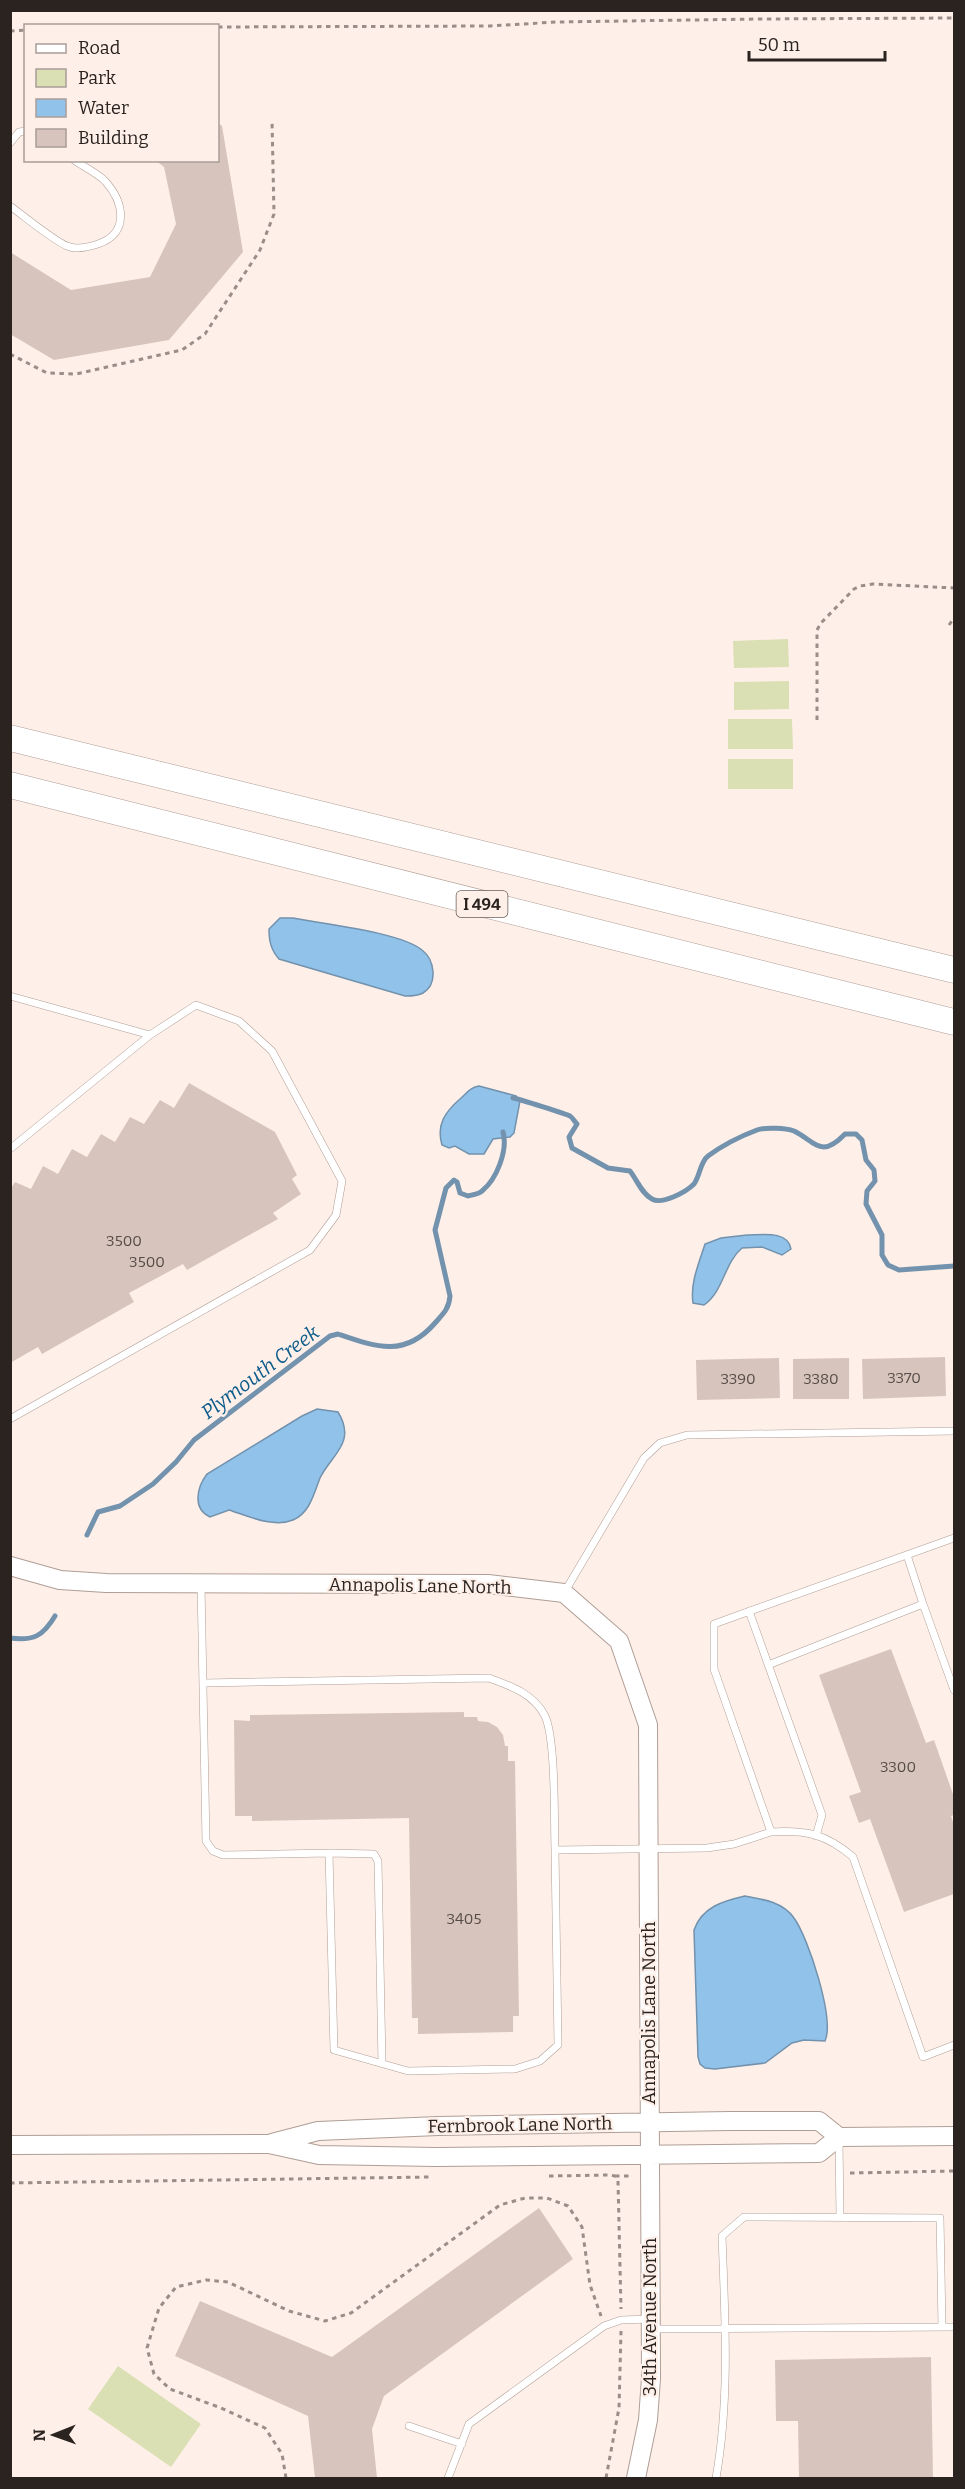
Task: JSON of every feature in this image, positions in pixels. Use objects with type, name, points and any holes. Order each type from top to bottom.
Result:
[{"type":"highway","points":[[10,738],[954,970]]},
{"type":"highway","name":"I 494","points":[[10,785],[954,1023]]},
{"type":"street","name":"Annapolis Lane North","points":[[10,1566],[60,1580],[106,1583],[488,1584],[564,1593],[619,1641],[648,1725],[649,2155]]},
{"type":"street","name":"Fernbrook Lane North","points":[[10,2145],[269,2144],[319,2155],[649,2155],[819,2153],[839,2137],[819,2121],[649,2122],[318,2131],[269,2144]]},
{"type":"street","points":[[839,2137],[954,2136]]},
{"type":"street","name":"34th Avenue North","points":[[636,2478],[648,2420],[651,2324],[649,2155]]},
{"type":"lane","points":[[10,143],[22,131]]},
{"type":"lane","points":[[10,206],[67,246],[88,247],[105,241],[118,231],[121,218],[117,199],[104,180],[77,162]]},
{"type":"lane","points":[[10,996],[150,1035]]},
{"type":"lane","points":[[10,1149],[150,1035],[196,1005],[239,1021],[273,1051],[342,1181],[336,1215],[310,1250],[10,1419]]},
{"type":"lane","points":[[564,1593],[644,1458],[660,1443],[687,1435],[954,1431]]},
{"type":"lane","points":[[771,1832],[714,1669],[714,1624],[954,1538]]},
{"type":"lane","points":[[907,1555],[954,1690]]},
{"type":"lane","points":[[201,1584],[206,1841],[213,1851],[223,1855],[374,1854],[378,1861],[382,2063]]},
{"type":"lane","points":[[768,1665],[923,1604]]},
{"type":"lane","points":[[749,1611],[822,1815],[816,1836]]},
{"type":"lane","points":[[203,1683],[489,1678],[513,1686],[531,1698],[545,1717],[551,1738],[558,2045],[540,2061],[515,2069],[408,2071],[334,2050],[329,1853]]},
{"type":"lane","points":[[555,1850],[707,1848],[734,1844],[771,1832],[796,1831],[835,1842],[853,1857],[923,2056],[954,2045]]},
{"type":"lane","points":[[839,2137],[840,2218]]},
{"type":"lane","points":[[716,2478],[722,2412],[725,2327],[722,2235],[744,2217],[940,2218],[942,2327]]},
{"type":"lane","points":[[448,2478],[469,2424],[604,2326],[621,2320],[651,2324],[773,2329],[954,2327]]},
{"type":"lane","points":[[410,2426],[462,2444]]},
{"type":"path","points":[[219,27],[490,26],[556,22],[954,18]]},
{"type":"path","points":[[10,354],[47,374],[76,374],[182,351],[205,334],[260,250],[274,214],[272,120]]},
{"type":"path","points":[[818,720],[817,630],[854,589],[873,584],[954,588]]},
{"type":"path","points":[[949,625],[954,618]]},
{"type":"path","points":[[545,2176],[610,2175]]},
{"type":"path","points":[[10,2183],[440,2176]]},
{"type":"path","points":[[286,2478],[282,2454],[265,2428],[170,2389],[154,2374],[147,2348],[159,2308],[176,2287],[206,2280],[228,2282],[289,2311],[325,2321],[351,2313],[500,2205],[525,2198],[547,2198],[568,2206],[582,2227],[590,2285],[604,2326]]},
{"type":"green space","points":[[788,639],[789,667],[734,668],[733,641]]},
{"type":"green space","points":[[789,681],[789,709],[734,710],[734,682]]},
{"type":"green space","points":[[728,719],[792,719],[793,749],[728,749]]},
{"type":"green space","points":[[728,759],[793,759],[793,789],[728,789]]},
{"type":"green space","points":[[118,2366],[201,2424],[171,2467],[88,2409]]},
{"type":"water","points":[[280,918],[293,918],[360,930],[397,938],[411,944],[422,950],[430,960],[433,972],[431,984],[421,994],[405,996],[279,959],[271,945],[269,929]]},
{"type":"water","points":[[479,1086],[516,1096],[520,1101],[514,1133],[510,1137],[493,1139],[484,1154],[469,1154],[455,1146],[449,1148],[442,1145],[440,1131],[446,1114],[468,1091]]},
{"type":"water","points":[[747,1235],[779,1236],[789,1243],[791,1249],[782,1255],[762,1247],[742,1248],[731,1261],[711,1299],[704,1305],[693,1303],[694,1281],[705,1244],[721,1238]]},
{"type":"water","points":[[317,1409],[338,1412],[345,1432],[344,1440],[320,1478],[304,1513],[293,1520],[277,1523],[229,1510],[210,1517],[204,1513],[198,1497],[207,1474]]},
{"type":"water","points":[[745,1896],[772,1902],[784,1908],[800,1928],[819,1978],[826,2015],[825,2041],[804,2040],[792,2043],[765,2063],[715,2069],[705,2068],[700,2064],[698,2057],[694,1930],[702,1916],[714,1906]]},
{"type":"building","points":[[219,124],[222,126],[243,252],[169,340],[54,360],[10,334],[10,252],[71,290],[150,277],[176,224],[164,167],[158,162],[219,162]]},
{"type":"building","points":[[189,1083],[275,1132],[297,1175],[292,1179],[301,1194],[273,1213],[278,1219],[187,1270],[183,1264],[129,1293],[134,1302],[42,1354],[38,1347],[10,1363],[10,1190],[15,1182],[31,1189],[43,1166],[58,1174],[72,1149],[87,1157],[101,1134],[115,1142],[130,1117],[144,1124],[160,1100],[174,1108]]},
{"type":"building","points":[[945,1357],[946,1396],[863,1399],[862,1359]]},
{"type":"building","points":[[779,1358],[780,1398],[697,1400],[696,1360]]},
{"type":"building","points":[[849,1358],[849,1399],[793,1399],[793,1359]]},
{"type":"building","points":[[891,1649],[926,1743],[934,1740],[954,1797],[954,1815],[951,1816],[954,1825],[954,1894],[904,1912],[870,1819],[859,1823],[849,1796],[861,1792],[819,1675]]},
{"type":"building","points":[[464,1712],[464,1717],[477,1717],[478,1721],[488,1722],[497,1727],[503,1735],[505,1746],[508,1746],[508,1761],[515,1761],[519,2016],[513,2016],[513,2032],[418,2034],[418,2018],[412,2018],[409,1818],[252,1821],[252,1816],[235,1816],[234,1720],[250,1721],[250,1715]]},
{"type":"building","points":[[539,2208],[573,2259],[384,2396],[372,2429],[377,2478],[315,2478],[308,2416],[175,2356],[200,2301],[332,2357]]},
{"type":"building","points":[[931,2357],[933,2478],[799,2478],[798,2421],[776,2421],[775,2360]]},
{"type":"waterway","name":"Plymouth Creek","points":[[513,1098],[570,1116],[577,1124],[569,1137],[572,1148],[608,1168],[630,1171],[645,1194],[656,1200],[680,1194],[694,1184],[708,1156],[732,1141],[757,1130],[770,1128],[794,1131],[824,1147],[837,1142],[845,1134],[856,1134],[862,1140],[866,1160],[874,1170],[875,1181],[867,1191],[866,1204],[882,1235],[882,1255],[888,1265],[899,1270],[954,1266]]},
{"type":"waterway","name":"Plymouth Creek","points":[[87,1535],[98,1512],[120,1506],[153,1484],[176,1462],[194,1440],[330,1336],[338,1334],[365,1343],[390,1346],[413,1341],[424,1334],[443,1314],[450,1296],[435,1230],[446,1188],[454,1180],[457,1182],[460,1193],[468,1196],[479,1193],[487,1186],[497,1172],[503,1155],[503,1132]]},
{"type":"waterway","name":"Plymouth Creek","points":[[10,1638],[25,1639],[37,1636],[55,1616]]}]
